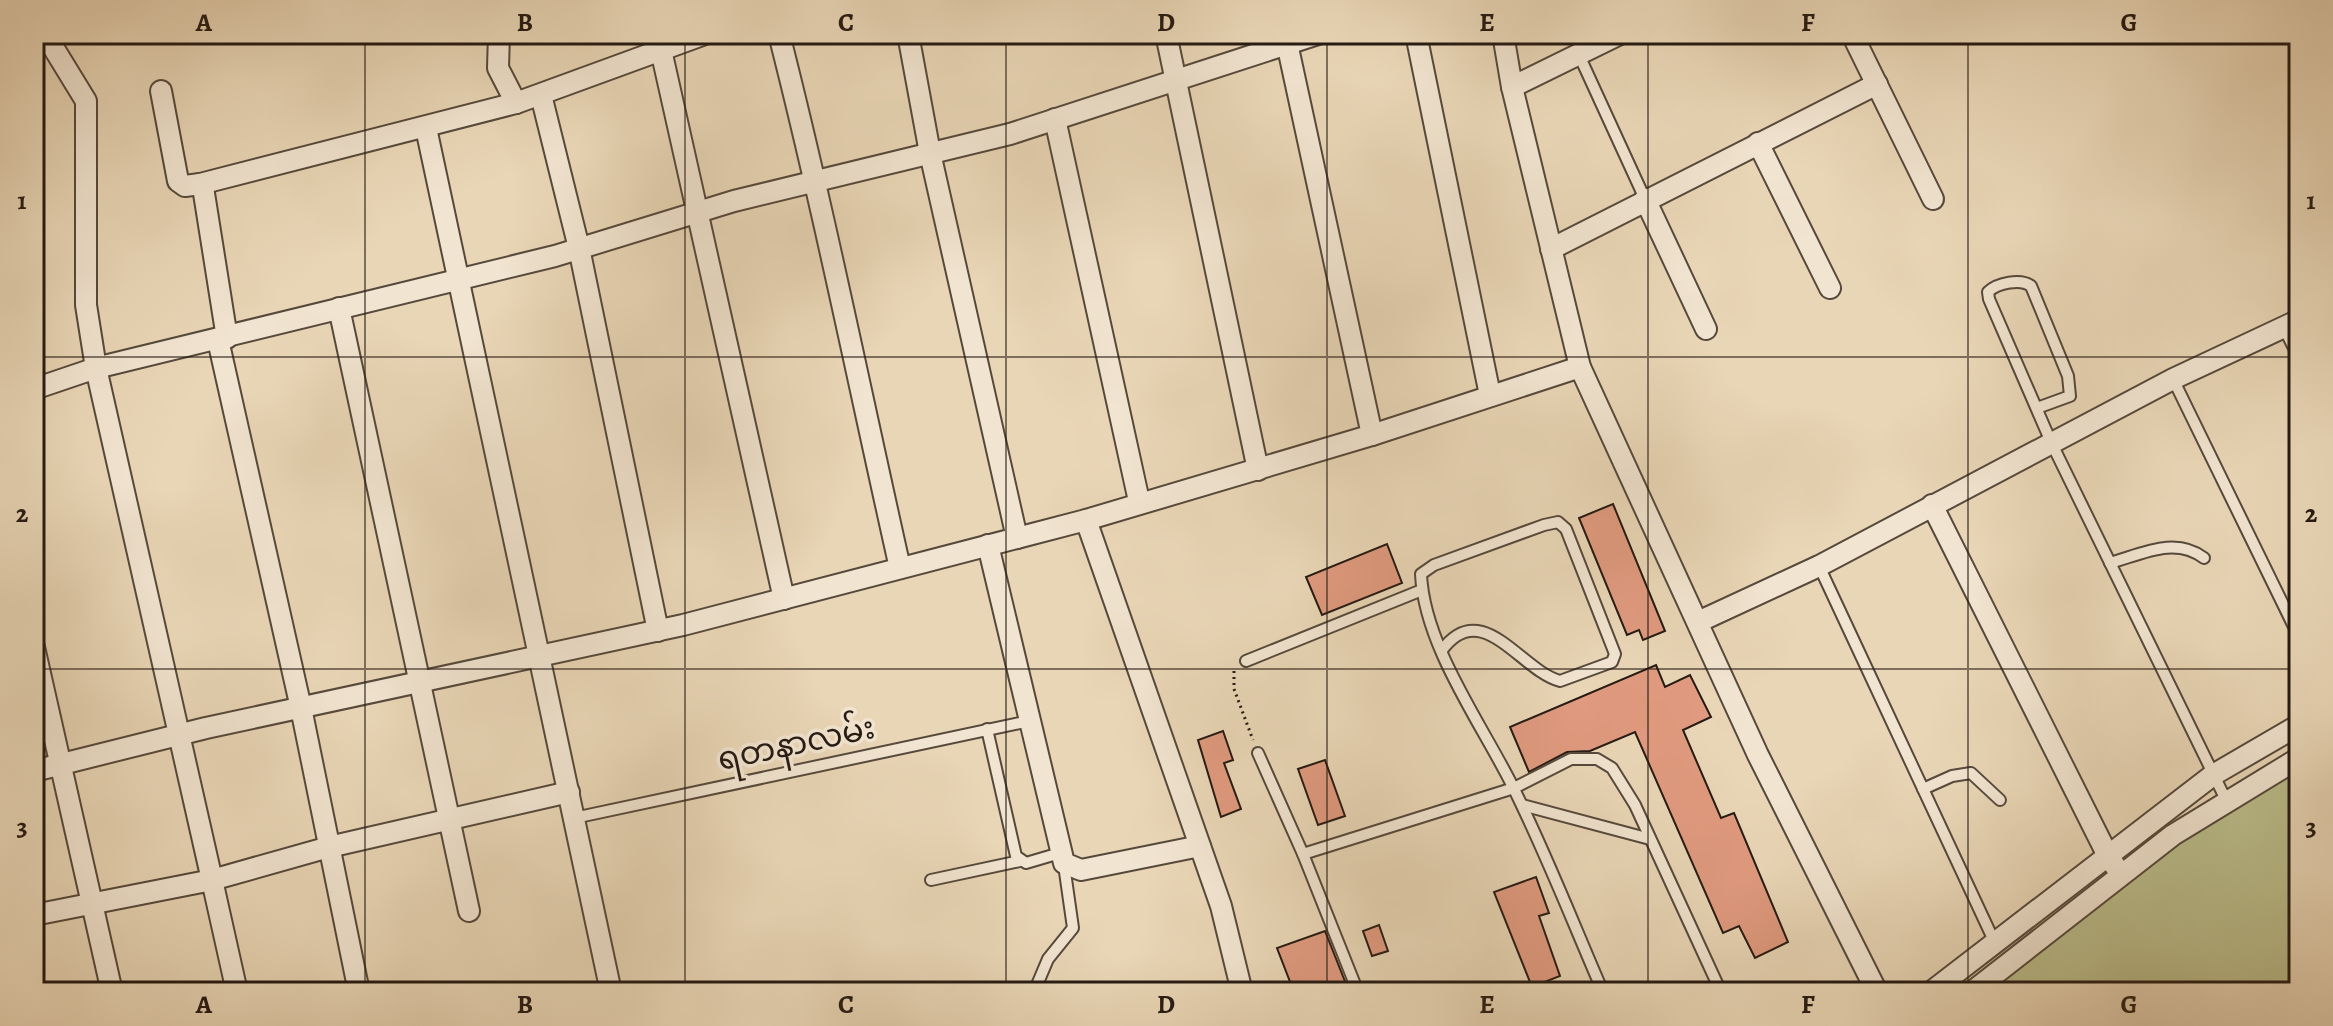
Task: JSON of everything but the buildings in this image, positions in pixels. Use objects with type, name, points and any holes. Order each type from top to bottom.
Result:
[{"type":"street","points":[[45,34],[86,101],[86,305],[96,368],[237,992]]},
{"type":"street","points":[[499,34],[498,68],[516,103]]},
{"type":"street","points":[[161,91],[178,181],[185,186],[516,103],[705,34]]},
{"type":"street","points":[[779,34],[816,180],[831,263],[900,568]]},
{"type":"street","points":[[908,34],[930,153],[1017,538]]},
{"type":"street","points":[[1166,34],[1258,470]]},
{"type":"street","points":[[34,389],[96,368],[579,248],[697,212],[1055,119],[1178,80],[1286,40],[1318,34]]},
{"type":"street","points":[[1416,34],[1490,395]]},
{"type":"street","points":[[1503,34],[1512,87],[1580,367],[1758,755],[1877,992]]},
{"type":"street","points":[[1512,87],[1620,34]]},
{"type":"street","points":[[1852,34],[1933,199]]},
{"type":"street","points":[[1286,40],[1372,435]]},
{"type":"street","points":[[661,50],[784,599]]},
{"type":"street","points":[[1551,249],[1877,84]]},
{"type":"street","points":[[541,95],[579,248],[658,631]]},
{"type":"street","points":[[1055,119],[1139,501]]},
{"type":"street","points":[[426,128],[611,992]]},
{"type":"street","points":[[1758,143],[1830,288]]},
{"type":"street","points":[[200,184],[222,339],[359,992]]},
{"type":"street","points":[[1645,199],[1706,329]]},
{"type":"street","points":[[339,308],[469,911]]},
{"type":"street","points":[[1698,622],[1819,566],[2173,379],[2292,324]]},
{"type":"street","points":[[34,771],[301,708],[658,631],[784,599],[1086,520],[1139,501],[1258,470],[1580,367]]},
{"type":"street","points":[[1932,505],[2108,856],[2120,873]]},
{"type":"street","points":[[1086,520],[1221,906],[1242,992]]},
{"type":"street","points":[[988,545],[1062,858],[1081,870],[1200,846]]},
{"type":"street","points":[[34,647],[112,992]]},
{"type":"street","points":[[1931,992],[2213,775],[2299,725]]},
{"type":"street","points":[[1972,992],[2120,873],[2299,758]]},
{"type":"street","points":[[34,915],[212,880],[329,847],[569,792]]},
{"type":"lane","points":[[1579,55],[1645,199]]},
{"type":"lane","points":[[2037,408],[2070,396],[2068,376],[2031,286],[2021,281],[1993,288],[1988,292],[1989,299],[2051,442],[2227,802]]},
{"type":"lane","points":[[2292,324],[2299,358]]},
{"type":"lane","points":[[2173,379],[2299,637]]},
{"type":"lane","points":[[1442,650],[1452,637],[1465,631],[1486,634],[1515,648],[1543,674],[1560,681],[1612,662],[1615,654],[1566,529],[1558,522],[1434,565],[1421,574],[1422,590],[1442,650],[1514,788],[1603,992]]},
{"type":"lane","points":[[2110,563],[2169,546],[2190,547],[2204,558]]},
{"type":"lane","points":[[1819,566],[1995,943]]},
{"type":"lane","points":[[1246,661],[1422,590]]},
{"type":"lane","name":"ရတနာလမ်း","points":[[574,818],[1029,721]]},
{"type":"lane","points":[[987,729],[1016,856],[1020,861]]},
{"type":"lane","points":[[1258,753],[1303,854],[1358,992]]},
{"type":"lane","points":[[1303,854],[1514,788],[1571,759],[1597,759],[1612,768],[1635,805],[1721,992]]},
{"type":"lane","points":[[1923,789],[1952,776],[1971,773],[2000,800]]},
{"type":"lane","points":[[1522,805],[1650,839]]},
{"type":"lane","points":[[931,880],[1020,861],[1026,863],[1062,858],[1073,928],[1048,959],[1034,992]]},
{"type":"path","points":[[1246,661],[1232,673],[1234,689],[1258,753]]},
{"type":"green space","points":[[2299,767],[2299,992],[1974,992],[2180,838]]}]
